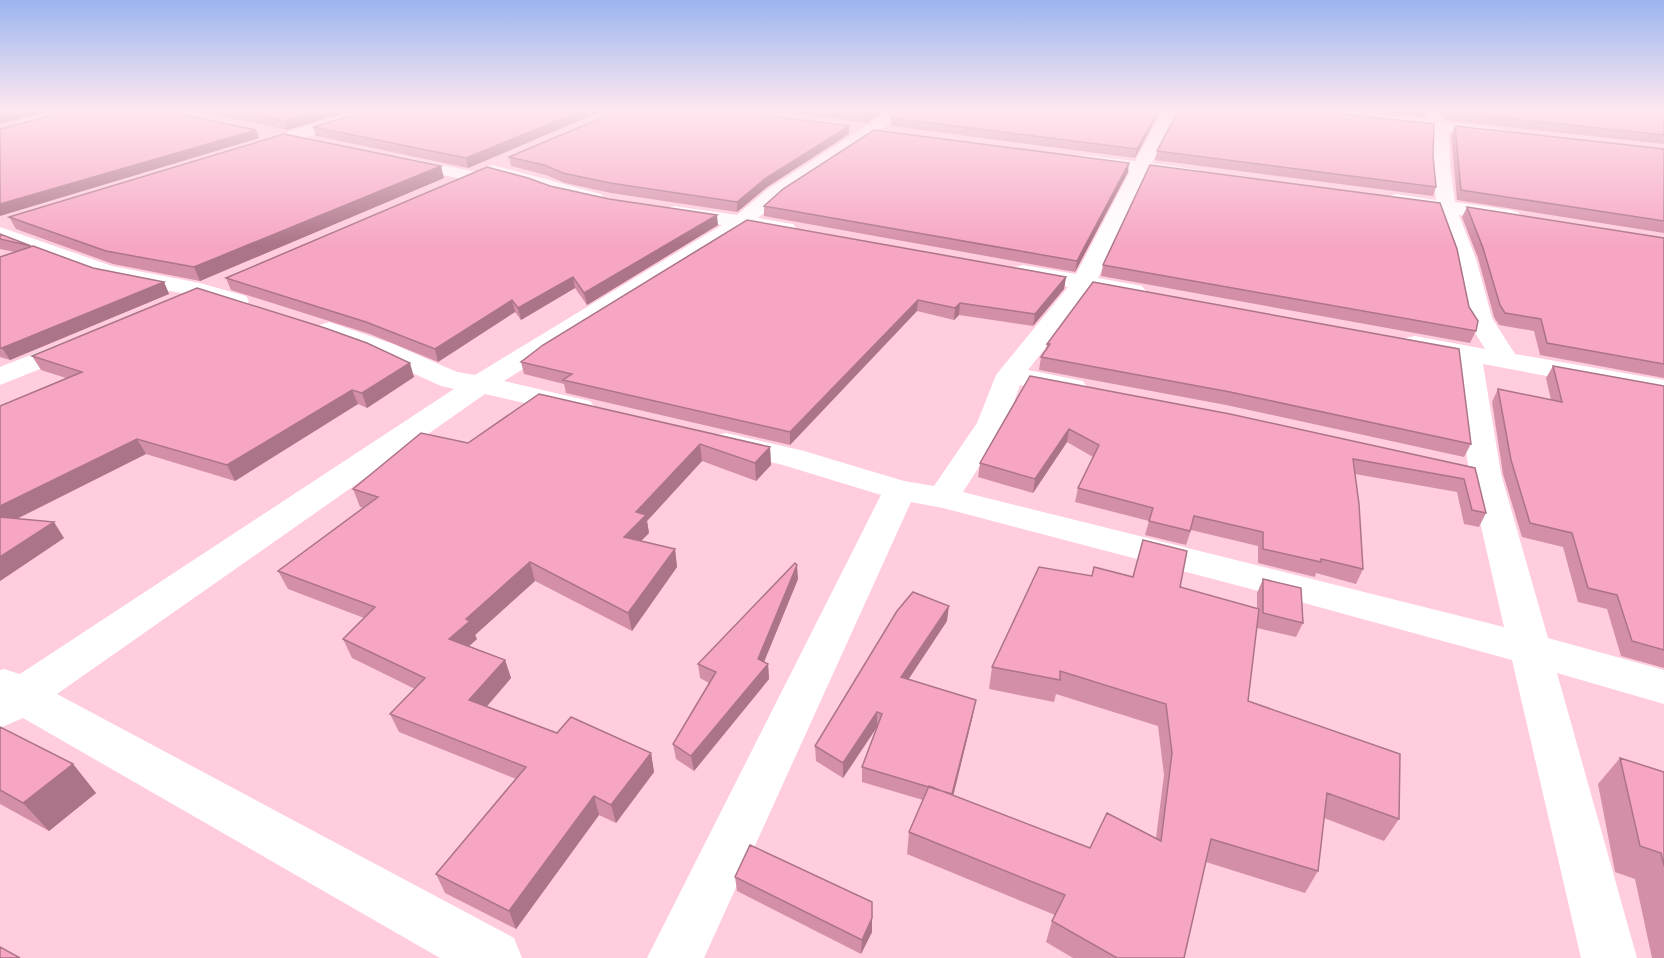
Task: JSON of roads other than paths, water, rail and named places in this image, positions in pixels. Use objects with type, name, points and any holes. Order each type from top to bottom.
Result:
[{"type":"street","points":[[494,958],[7,696],[480,384],[740,223],[775,193],[833,156]]},
{"type":"street","points":[[943,498],[992,423],[1010,375],[1083,284],[1147,156]]},
{"type":"street","points":[[1441,156],[1446,206],[1465,259],[1487,357],[1469,470],[1529,648],[1609,958]]},
{"type":"street","points":[[380,157],[490,168],[538,181],[559,190],[611,201]]},
{"type":"street","points":[[1070,158],[1211,176]]},
{"type":"street","points":[[439,190],[490,168]]},
{"type":"street","points":[[1375,197],[1526,219]]},
{"type":"street","points":[[658,209],[809,233]]},
{"type":"street","points":[[4,227],[106,272],[200,290],[264,309]]},
{"type":"street","points":[[1003,269],[1151,294]]},
{"type":"street","points":[[169,304],[233,277]]},
{"type":"street","points":[[306,322],[384,350],[451,380],[480,384],[607,414]]},
{"type":"street","points":[[0,377],[95,336]]},
{"type":"street","points":[[1397,341],[1664,389]]},
{"type":"street","points":[[1010,375],[1101,393]]},
{"type":"street","points":[[700,436],[793,458],[900,490],[943,498],[1231,570],[1529,648],[1664,687]]},
{"type":"street","points":[[675,958],[900,490]]}]
